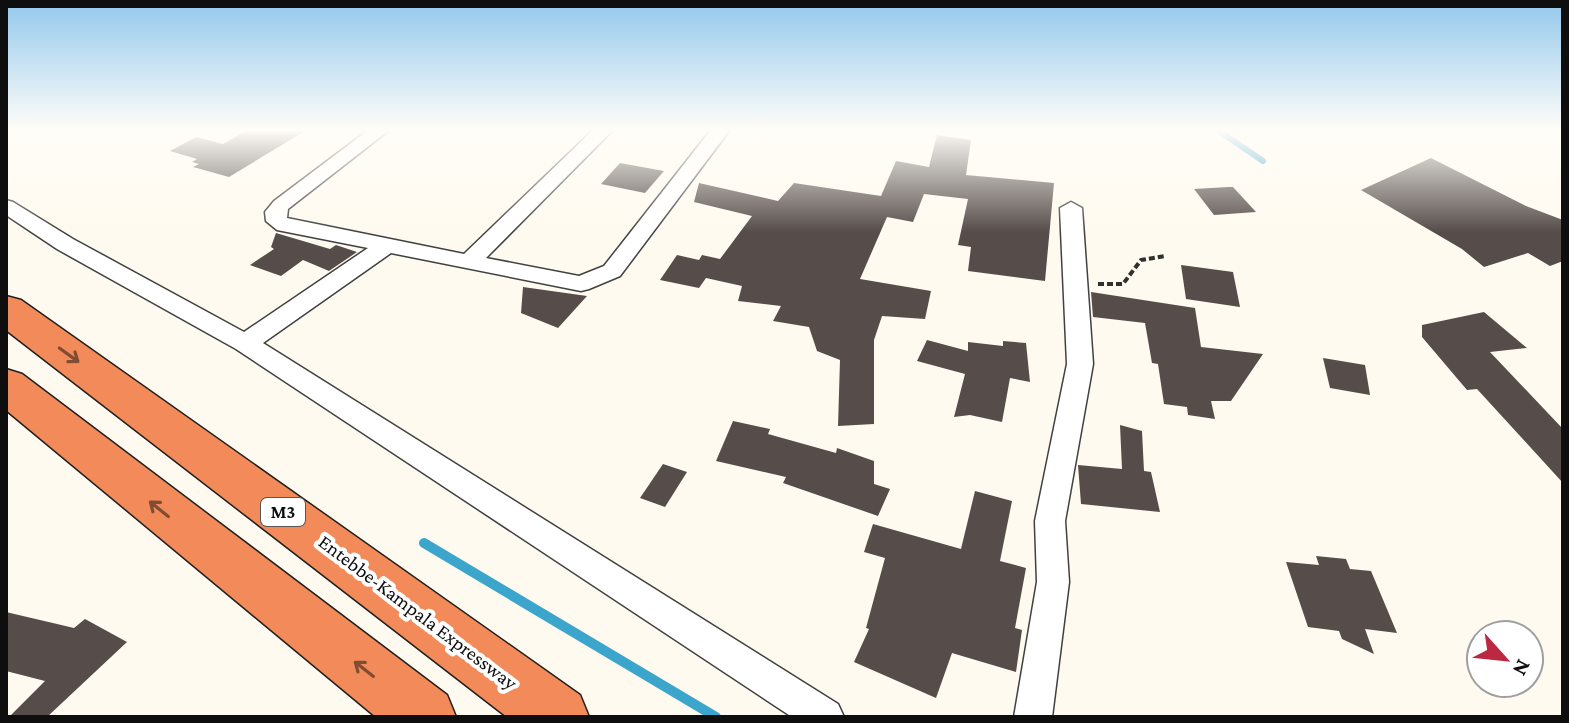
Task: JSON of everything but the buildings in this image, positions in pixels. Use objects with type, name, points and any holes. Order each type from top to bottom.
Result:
[{"type":"highway","name":"Entebbe-Kampala Expressway","points":[[6,309],[558,717]]},
{"type":"highway","points":[[6,385],[425,717]]},
{"type":"street","points":[[334,165],[281,205],[275,216],[285,225],[581,284],[612,271],[694,165]]},
{"type":"street","points":[[469,262],[568,165]]},
{"type":"street","points":[[6,206],[65,244],[245,343],[825,717]]},
{"type":"street","points":[[1033,717],[1053,582],[1050,521],[1080,364],[1071,208]]},
{"type":"street","points":[[245,343],[389,244]]},
{"type":"path","points":[[1073,280],[1105,285],[1123,284],[1141,260],[1165,256]]},
{"type":"waterway","points":[[424,543],[716,717]]}]
